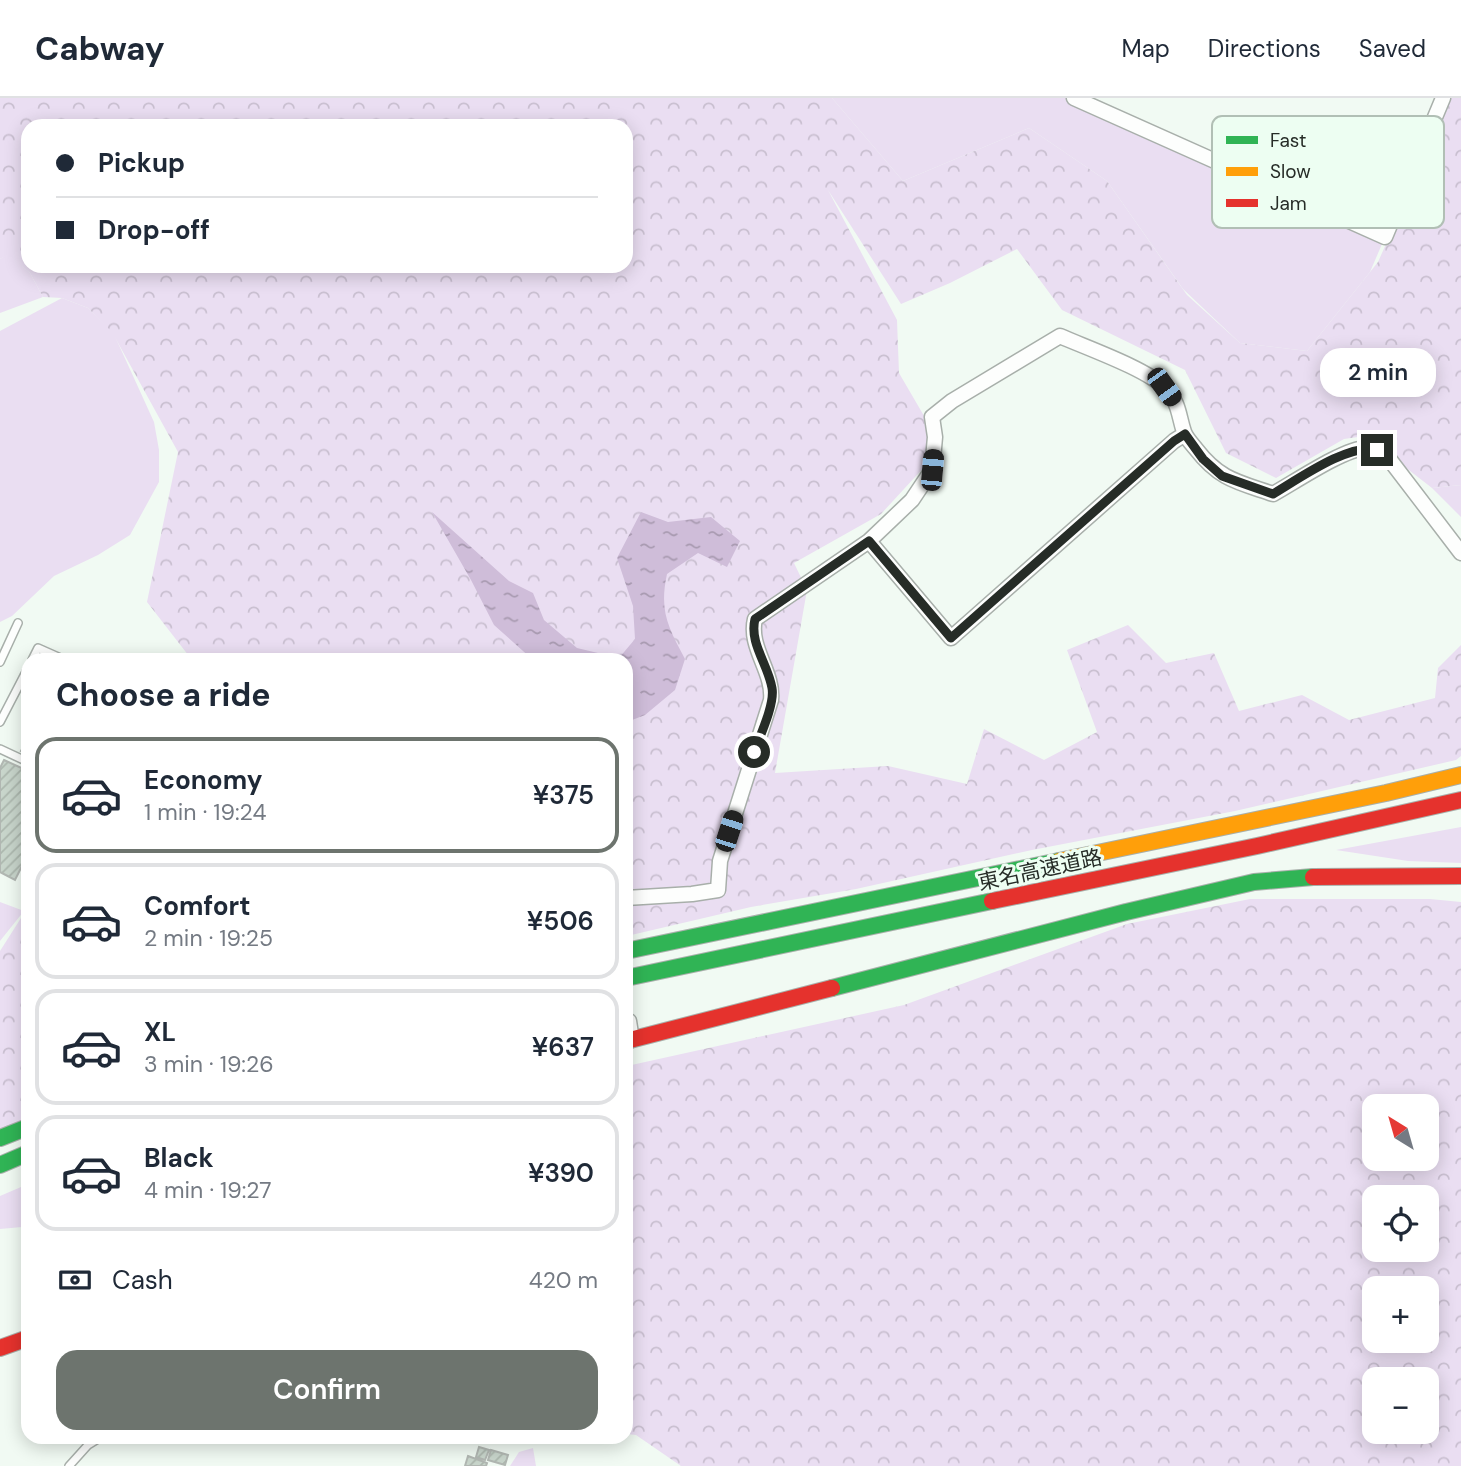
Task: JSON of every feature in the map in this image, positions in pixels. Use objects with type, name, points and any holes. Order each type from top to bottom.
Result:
[{"type":"main road","name":"東名高速道路","points":[[633,950],[1386,793],[1461,775]]},
{"type":"main road","name":"東名高速道路","points":[[633,977],[1257,846],[1461,800]]},
{"type":"main road","points":[[633,1039],[1126,912],[1254,883],[1303,877],[1461,876]]},
{"type":"main road","points":[[0,1138],[21,1130]]},
{"type":"main road","points":[[0,1164],[21,1156]]},
{"type":"main road","points":[[0,1348],[21,1340]]},
{"type":"street","points":[[1074,98],[1212,160]]},
{"type":"street","points":[[1435,116],[1443,98]]},
{"type":"street","points":[[1365,228],[1385,237],[1389,228]]},
{"type":"street","points":[[633,898],[719,890],[720,861],[771,700],[772,689],[752,631],[755,619],[869,541],[912,500],[932,470],[935,438],[932,417],[952,401],[1060,336],[1141,371],[1164,387],[1180,408],[1185,434],[1203,459],[1222,476],[1273,494],[1346,453],[1367,447],[1377,450],[1390,460],[1461,553]]},
{"type":"street","points":[[869,541],[951,638],[1185,434]]},
{"type":"lane","points":[[0,662],[18,623]]},
{"type":"lane","points":[[36,653],[38,648],[49,653]]},
{"type":"lane","points":[[0,722],[21,682]]},
{"type":"lane","points":[[0,749],[21,759]]},
{"type":"lane","points":[[69,1466],[90,1444]]},
{"type":"green space","points":[[0,98],[832,98],[903,181],[1029,128],[1107,181],[1187,295],[1240,343],[1307,351],[1378,262],[1393,228],[1444,228],[1443,116],[1451,98],[1461,98],[1461,485],[1432,488],[1365,436],[1344,439],[1276,478],[1226,453],[1185,370],[1062,310],[1017,249],[901,304],[828,190],[897,320],[899,373],[927,421],[927,464],[881,514],[794,563],[807,590],[775,773],[888,766],[967,784],[984,729],[1044,760],[1097,732],[1067,650],[1128,625],[1166,663],[1214,653],[1239,711],[1302,695],[1349,720],[1435,698],[1438,668],[1461,645],[1461,756],[1456,760],[1235,811],[1032,850],[856,889],[751,907],[633,935],[633,653],[187,653],[147,602],[178,452],[112,332],[88,308],[62,298],[43,297],[30,273],[633,273],[633,119],[21,119],[21,266],[8,255],[0,259]]},
{"type":"green space","points":[[832,98],[1074,98],[1212,160],[1212,228],[1365,228],[1385,237],[1370,272],[1307,351],[1240,343],[1183,289],[1107,181],[1029,128],[903,181]]},
{"type":"green space","points":[[8,254],[21,265],[21,273],[30,273],[43,297],[0,313],[0,259]]},
{"type":"green space","points":[[62,298],[88,308],[113,332],[154,422],[159,450],[159,482],[130,535],[98,555],[54,576],[12,616],[0,622],[0,331]]},
{"type":"green space","points":[[1461,485],[1461,517],[1432,488]]},
{"type":"green space","points":[[1461,827],[1461,863],[1408,861],[1336,850]]},
{"type":"green space","points":[[1250,899],[1430,899],[1461,902],[1461,1466],[681,1466],[633,1435],[633,1065],[904,1005],[1127,924]]},
{"type":"green space","points":[[0,902],[21,910],[21,915],[0,941]]},
{"type":"green space","points":[[21,918],[21,1122],[0,1130],[0,951]]},
{"type":"green space","points":[[21,1187],[21,1227],[0,1229],[0,1196]]},
{"type":"green space","points":[[533,1448],[536,1466],[510,1466],[519,1452]]},
{"type":"water","points":[[432,512],[509,581],[533,593],[544,620],[577,648],[598,653],[525,653],[494,625]]},
{"type":"water","points":[[641,512],[668,522],[711,517],[740,541],[727,567],[698,553],[667,574],[665,609],[685,659],[675,690],[645,715],[633,720],[633,653],[623,653],[635,639],[633,606],[617,558]]},
{"type":"building","points":[[4,760],[21,768],[21,868],[15,880],[0,872],[0,768]]},
{"type":"building","points":[[479,1447],[489,1450],[485,1460],[476,1457]]},
{"type":"building","points":[[491,1450],[508,1455],[505,1465],[488,1460]]},
{"type":"building","points":[[468,1456],[487,1463],[486,1466],[465,1466]]},
{"type":"traffic: fast","points":[[633,950],[1059,861]]},
{"type":"traffic: fast","points":[[832,988],[1254,882],[1313,877]]},
{"type":"traffic: fast","points":[[633,977],[992,901]]},
{"type":"traffic: fast","points":[[0,1138],[21,1130]]},
{"type":"traffic: fast","points":[[0,1165],[21,1156]]},
{"type":"traffic: slow","points":[[1059,861],[1461,775]]},
{"type":"traffic: jam","points":[[992,901],[1461,800]]},
{"type":"traffic: jam","points":[[1313,877],[1461,876]]},
{"type":"traffic: jam","points":[[633,1039],[832,988]]},
{"type":"traffic: jam","points":[[0,1348],[21,1340]]},
{"type":"route","points":[[754,752],[772,689],[752,631],[755,619],[869,541],[951,638],[1185,434],[1203,459],[1222,476],[1273,494],[1346,453],[1367,447],[1377,450]]}]
